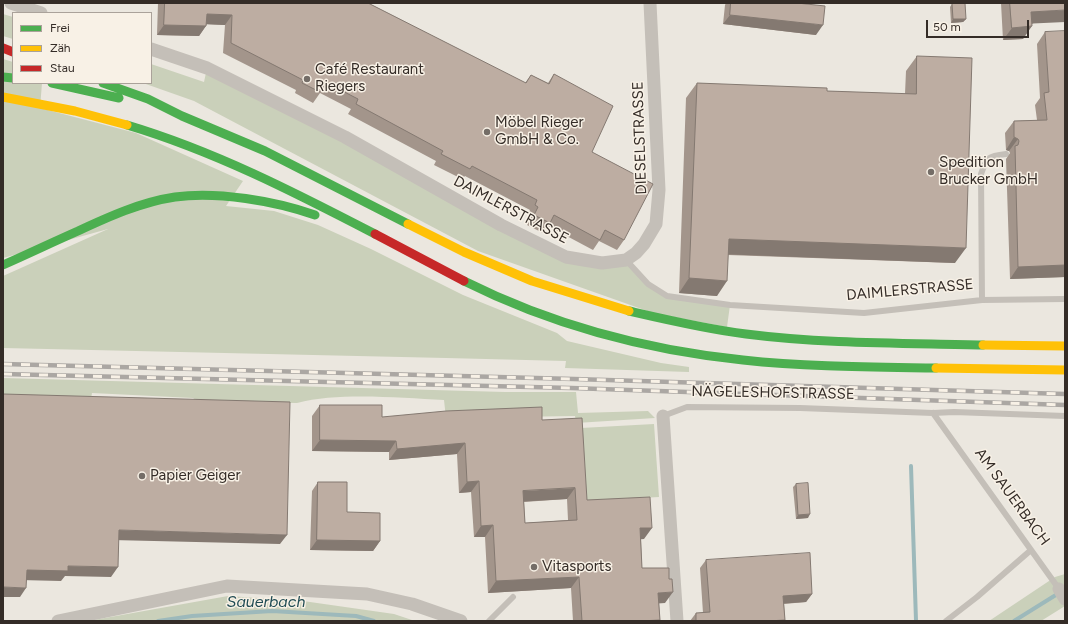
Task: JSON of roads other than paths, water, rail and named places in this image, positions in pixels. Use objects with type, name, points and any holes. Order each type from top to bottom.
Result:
[{"type":"highway","points":[[56,84],[123,99],[182,116]]},
{"type":"highway","points":[[106,84],[148,99],[182,116],[265,151],[464,252],[532,281],[620,309],[686,324],[744,334],[807,340],[1065,346]]},
{"type":"highway","points":[[3,97],[85,112],[178,142],[226,161],[280,186],[467,283],[517,305],[567,324],[638,344],[724,358],[814,365],[1065,370]]},
{"type":"highway","points":[[3,265],[111,216],[147,204],[175,197],[220,196],[261,201],[301,210],[380,238]]},
{"type":"street","points":[[11,3],[38,12]]},
{"type":"street","name":"DIESELSTRASSE","points":[[626,260],[636,253],[644,244],[656,224],[657,217],[659,190],[650,3]]},
{"type":"street","name":"DAIMLERSTRASSE","points":[[152,50],[207,68],[345,137],[502,225],[566,257],[602,263],[626,260]]},
{"type":"street","name":"NÄGELESHOFSTRASSE","points":[[663,416],[677,621]]},
{"type":"street","points":[[58,621],[227,586],[367,594],[412,604],[461,621]]},
{"type":"lane","points":[[982,300],[981,174],[985,162],[991,155],[1006,154]]},
{"type":"lane","name":"DAIMLERSTRASSE","points":[[626,260],[648,284],[658,292],[667,296],[730,306],[864,313],[982,300],[1065,298]]},
{"type":"lane","name":"NÄGELESHOFSTRASSE","points":[[663,416],[687,407],[800,408],[1065,416]]},
{"type":"lane","name":"AM SAUERBACH","points":[[933,413],[1062,594]]},
{"type":"lane","points":[[946,621],[977,598],[1031,550]]},
{"type":"lane","points":[[488,621],[512,597]]},
{"type":"waterway","points":[[911,466],[916,621]]},
{"type":"waterway","name":"Sauerbach","points":[[1014,621],[1059,593]]},
{"type":"waterway","name":"Sauerbach","points":[[158,621],[192,616],[272,611],[356,616],[374,621]]},
{"type":"railway","points":[[3,364],[1065,394]]},
{"type":"railway","points":[[3,374],[571,388],[1065,405]]},
{"type":"place","name":"Café Restaurant Riegers","points":[[307,79]]},
{"type":"place","name":"Möbel Rieger GmbH & Co.","points":[[487,132]]},
{"type":"place","name":"Spedition Brucker GmbH","points":[[931,172]]},
{"type":"place","name":"Papier Geiger","points":[[142,476]]},
{"type":"place","name":"Vitasports","points":[[534,567]]}]
